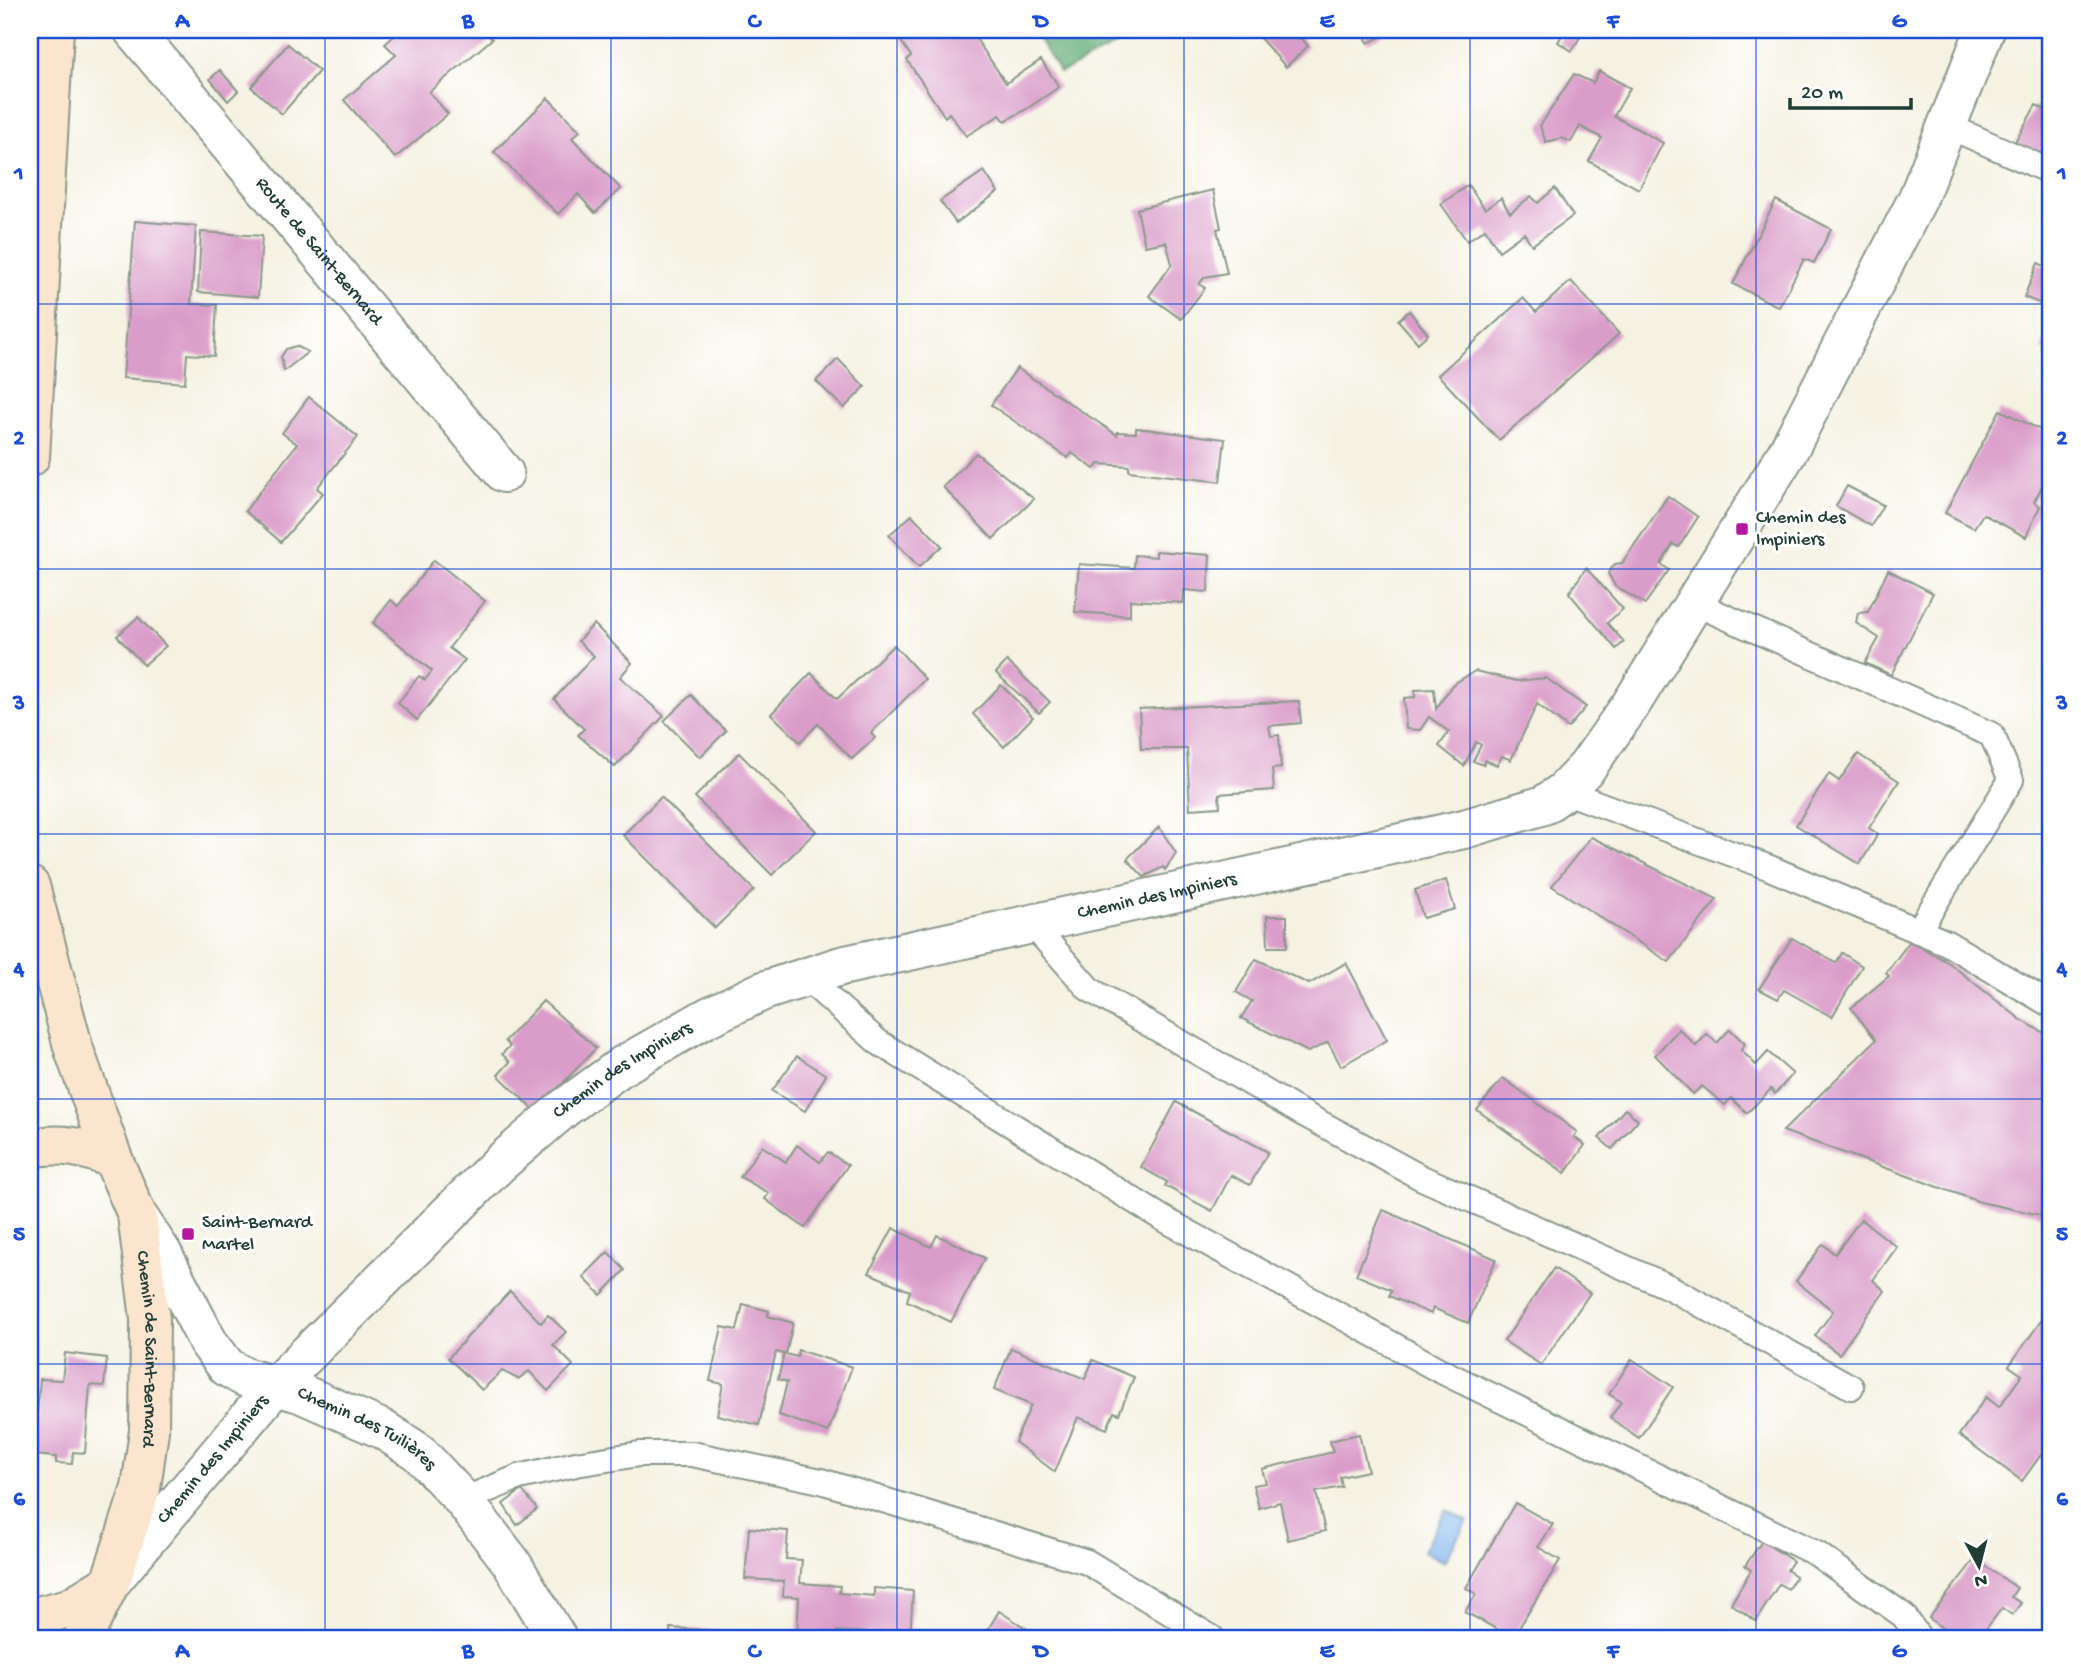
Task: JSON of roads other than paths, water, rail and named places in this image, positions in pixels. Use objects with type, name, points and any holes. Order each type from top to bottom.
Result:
[{"type":"main road","points":[[30,457],[54,30]]},
{"type":"main road","points":[[30,886],[74,1049],[113,1159],[137,1215]]},
{"type":"main road","points":[[30,1148],[61,1143],[91,1150],[113,1159]]},
{"type":"main road","name":"Chemin de Saint-Bernard","points":[[83,1638],[110,1583],[141,1488],[149,1431],[150,1319],[137,1215]]},
{"type":"main road","points":[[30,1618],[69,1608],[110,1583]]},
{"type":"street","name":"Route de Saint-Bernard","points":[[133,30],[504,473]]},
{"type":"street","name":"Chemin des Impiniers","points":[[110,1583],[275,1385],[499,1164],[562,1109],[622,1066],[708,1017],[804,976],[1031,923],[1262,876],[1464,829],[1544,805],[1564,791],[1606,742],[1787,453],[1918,198],[1985,30]]},
{"type":"street","name":"Chemin des Tuilières","points":[[137,1215],[162,1253],[208,1342],[226,1367],[244,1377],[275,1385],[382,1429],[418,1452],[463,1500],[511,1562],[557,1638]]},
{"type":"lane","points":[[1948,126],[2051,172]]},
{"type":"lane","points":[[1694,603],[1992,735],[2011,780],[1918,931]]},
{"type":"lane","points":[[1564,791],[1770,868],[1947,943],[2051,1006]]},
{"type":"lane","points":[[1031,923],[1089,989],[1300,1112],[1420,1177],[1669,1287],[1851,1387]]},
{"type":"lane","points":[[804,976],[878,1042],[1162,1218],[1438,1370],[1817,1554],[1904,1616],[1919,1638]]},
{"type":"lane","points":[[463,1500],[519,1477],[576,1464],[639,1454],[692,1454],[821,1481],[1087,1562],[1212,1638]]},
{"type":"water","points":[[1446,1510],[1467,1521],[1444,1562],[1423,1551]]},
{"type":"place","name":"Chemin des Impiniers","points":[[1742,529]]},
{"type":"place","name":"Saint-Bernard Martel","points":[[188,1234]]}]
